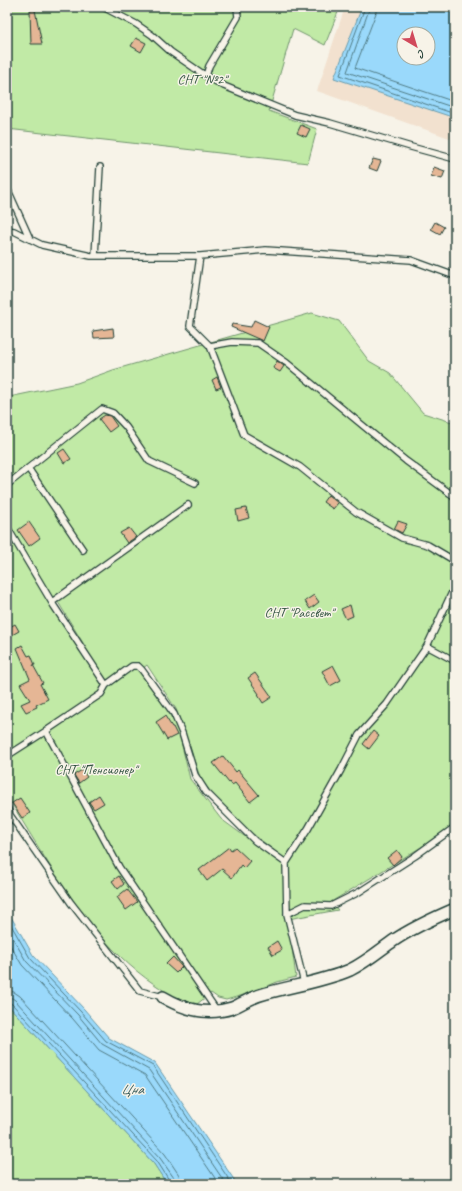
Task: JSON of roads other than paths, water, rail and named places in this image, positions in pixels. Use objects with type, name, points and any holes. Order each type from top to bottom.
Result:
[{"type":"street","points":[[163,997],[192,1010],[217,1012],[233,1007],[256,996],[304,984],[352,969],[393,941],[455,909]]},
{"type":"lane","points":[[103,7],[136,24],[152,35],[171,52],[206,76],[224,86],[313,120],[330,123],[455,159]]},
{"type":"lane","points":[[206,76],[209,66],[238,17],[237,7]]},
{"type":"lane","points":[[94,256],[100,167]]},
{"type":"lane","points":[[7,188],[30,239]]},
{"type":"lane","points":[[7,230],[14,231],[42,245],[94,256],[200,256],[266,250],[411,260],[455,276]]},
{"type":"lane","points":[[200,256],[190,326],[210,346],[244,435],[300,467],[356,512],[402,538],[428,545],[455,561]]},
{"type":"lane","points":[[210,346],[232,342],[258,343],[287,363],[406,460],[455,497]]},
{"type":"lane","points":[[7,485],[102,409],[113,413],[126,427],[149,461],[195,483]]},
{"type":"lane","points":[[28,468],[83,550]]},
{"type":"lane","points":[[52,602],[188,505]]},
{"type":"lane","points":[[7,527],[52,602],[106,685]]},
{"type":"lane","points":[[304,984],[287,914],[286,863],[315,816],[359,735],[387,704],[427,646],[455,586]]},
{"type":"lane","points":[[427,646],[455,661]]},
{"type":"lane","points":[[7,756],[101,694],[106,685],[132,666],[138,666],[174,714],[182,733],[195,775],[206,792],[255,842],[286,863]]},
{"type":"lane","points":[[46,731],[119,868],[217,1012]]},
{"type":"lane","points":[[7,807],[10,815],[71,903],[140,991],[163,997]]},
{"type":"lane","points":[[287,914],[305,905],[331,906],[360,892],[415,856],[455,827]]},
{"type":"water","points":[[362,7],[455,7],[455,118],[334,78]]},
{"type":"water","name":"Цна","points":[[7,910],[33,955],[109,1038],[155,1063],[237,1184],[167,1184],[154,1164],[7,1004]]},
{"type":"park label","name":"СНТ \"№2\"","points":[[202,79]]},
{"type":"park label","name":"СНТ \"Рассвет\"","points":[[299,612]]},
{"type":"park label","name":"СНТ \"Пенсионер\"","points":[[96,769]]}]
